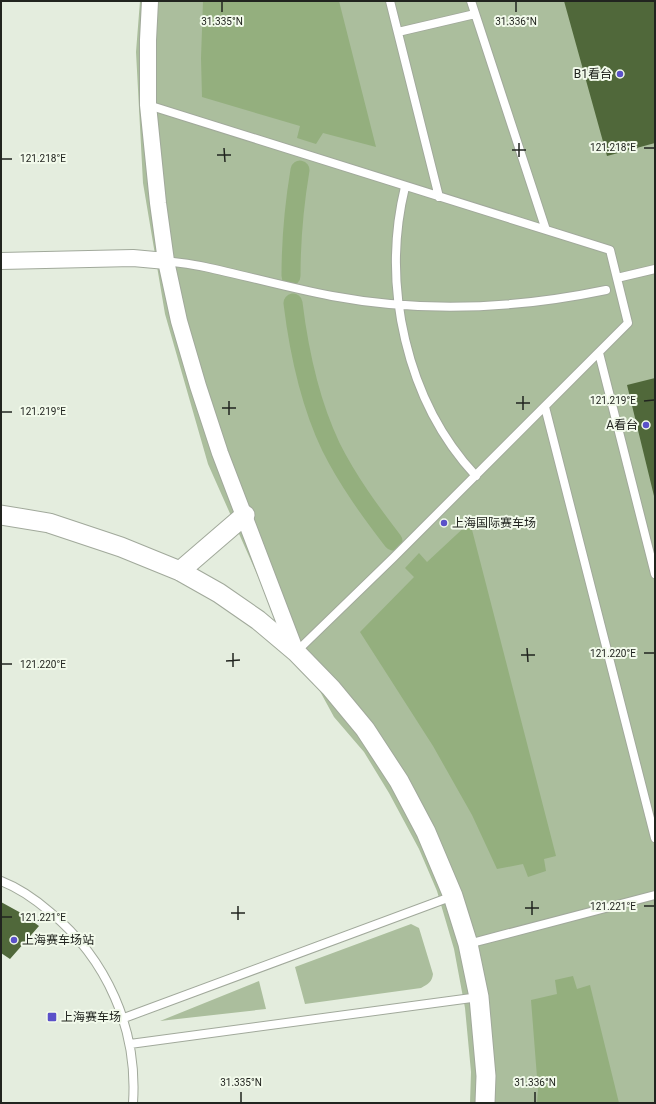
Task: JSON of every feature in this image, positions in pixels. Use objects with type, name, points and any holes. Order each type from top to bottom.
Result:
[{"type":"street","points":[[150,1],[148,40],[148,105],[158,203],[166,261],[179,321],[220,453],[296,652]]},
{"type":"street","points":[[1,261],[133,258],[166,261]]},
{"type":"street","points":[[1,515],[49,523],[120,547],[180,571],[219,593],[258,620],[296,652],[331,688],[365,729],[399,781],[426,832],[453,896],[468,944],[479,997],[486,1076],[484,1103]]},
{"type":"street","points":[[180,571],[244,515]]},
{"type":"lane","points":[[390,1],[439,197]]},
{"type":"lane","points":[[471,1],[546,230]]},
{"type":"lane","points":[[398,32],[475,14]]},
{"type":"lane","points":[[148,105],[405,187],[610,250],[628,323],[476,476],[296,652]]},
{"type":"lane","points":[[405,187],[401,204],[396,256],[400,305],[410,357],[426,401],[450,443],[476,476]]},
{"type":"lane","points":[[166,261],[203,266],[331,296],[400,305],[450,307],[504,306],[569,298],[606,290]]},
{"type":"lane","points":[[617,278],[655,269]]},
{"type":"lane","points":[[599,353],[655,574]]},
{"type":"lane","points":[[545,407],[655,838]]},
{"type":"lane","points":[[1,881],[38,902],[66,925],[90,953],[110,984],[124,1018],[130,1044],[135,1084],[133,1103]]},
{"type":"lane","points":[[468,944],[655,895]]},
{"type":"lane","points":[[124,1018],[453,896]]},
{"type":"lane","points":[[130,1044],[479,997]]},
{"type":"shaded area","name":"上海国际赛车场","points":[[140,1],[655,1],[655,1103],[470,1103],[471,1072],[465,1008],[454,949],[437,891],[419,849],[389,793],[364,752],[334,717],[260,581],[208,464],[165,314],[143,183],[136,52]]},
{"type":"shaded area","points":[[203,1],[339,1],[376,147],[323,133],[316,144],[297,138],[300,126],[202,97],[201,58]]},
{"type":"shaded area","points":[[470,522],[556,856],[544,859],[546,871],[528,877],[523,864],[497,869],[472,815],[433,746],[360,632],[414,577],[405,568],[419,553],[427,562]]},
{"type":"shaded area","points":[[411,924],[419,928],[433,974],[431,981],[428,984],[421,988],[305,1004],[295,967]]},
{"type":"shaded area","points":[[573,976],[577,989],[590,985],[619,1103],[537,1103],[538,1090],[531,1000],[557,994],[555,980]]},
{"type":"shaded area","points":[[259,981],[266,1009],[160,1021]]},
{"type":"building","name":"B1看台","points":[[564,1],[654,1],[655,143],[607,156]]},
{"type":"building","name":"A看台","points":[[655,378],[655,496],[654,496],[627,385]]},
{"type":"building","name":"上海赛车场站","points":[[1,902],[21,913],[39,926],[10,959],[1,953]]},
{"type":"waterway","points":[[291,276],[293,223],[300,170]]},
{"type":"waterway","points":[[293,303],[306,377],[317,413],[331,447],[352,484],[393,541]]},
{"type":"place","name":"B1看台","points":[[620,74]]},
{"type":"place","name":"A看台","points":[[646,425]]},
{"type":"place","name":"上海国际赛车场","points":[[444,523]]},
{"type":"place","name":"上海赛车场站","points":[[14,940]]},
{"type":"place","name":"上海赛车场","points":[[52,1017]]}]
